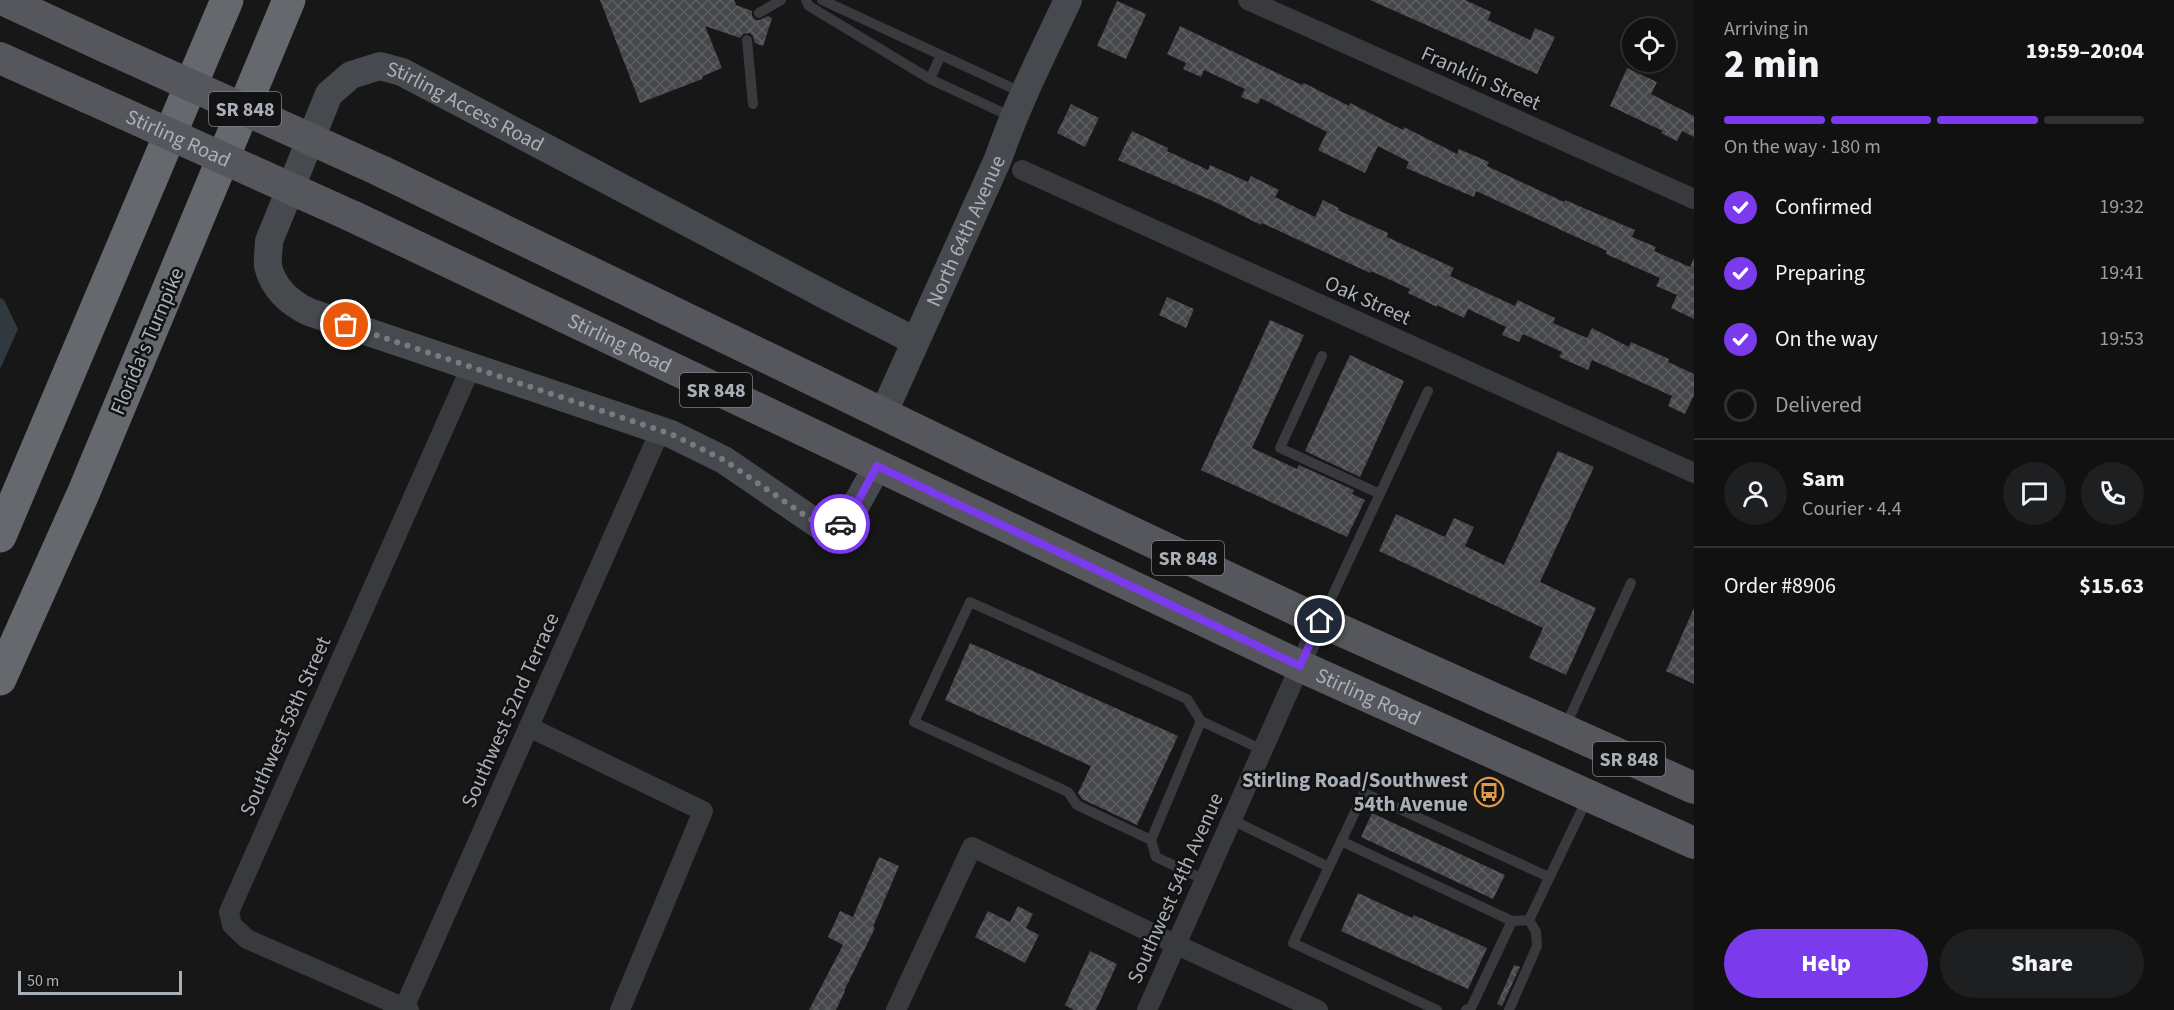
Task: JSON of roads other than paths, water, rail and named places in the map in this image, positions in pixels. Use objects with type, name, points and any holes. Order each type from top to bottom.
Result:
[{"type":"highway","points":[[0,536],[227,0]]},
{"type":"highway","name":"Florida's Turnpike","points":[[0,679],[83,494],[288,0]]},
{"type":"main road","name":"SR 848","points":[[4,0],[381,171],[883,414],[1320,621],[1694,788]]},
{"type":"main road","name":"Stirling Road","points":[[0,58],[354,217],[1300,666],[1694,843]]},
{"type":"street","name":"North 64th Avenue","points":[[1046,46],[1058,0]]},
{"type":"street","name":"North 64th Avenue","points":[[883,414],[998,159],[1018,105],[1068,0]]},
{"type":"street","name":"Franklin Street","points":[[1248,0],[1694,199]]},
{"type":"street","name":"Stirling Access Road","points":[[877,466],[852,512],[836,527],[819,525],[724,460],[660,431],[309,312],[292,304],[276,285],[268,265],[269,241],[329,94],[351,75],[380,66],[402,72],[915,341]]},
{"type":"street","name":"Oak Street","points":[[1022,170],[1694,473]]},
{"type":"street","name":"Southwest 58th Street","points":[[406,1009],[247,939],[232,925],[229,912],[471,367]]},
{"type":"street","name":"Southwest 52nd Terrace","points":[[406,1009],[660,431]]},
{"type":"street","name":"Southwest 54th Avenue","points":[[1147,1010],[1320,621]]},
{"type":"street","points":[[529,727],[703,811],[620,1010]]},
{"type":"street","points":[[896,1010],[972,847],[1318,1010]]},
{"type":"lane","points":[[759,13],[781,0]]},
{"type":"lane","points":[[806,0],[809,6],[930,79],[1018,105]]},
{"type":"lane","points":[[822,0],[941,55],[1018,105]]},
{"type":"lane","points":[[747,40],[753,104]]},
{"type":"lane","points":[[930,79],[941,55]]},
{"type":"lane","points":[[1322,356],[1280,447],[1380,494]]},
{"type":"lane","points":[[1320,621],[1428,391]]},
{"type":"lane","points":[[1564,730],[1631,583]]},
{"type":"lane","points":[[1151,840],[1077,805],[1068,792],[914,722],[970,602],[1186,699],[1201,721],[1263,750]]},
{"type":"lane","points":[[1201,721],[1151,840],[1155,857],[1205,880]]},
{"type":"lane","points":[[1437,1010],[1293,943],[1364,793],[1549,878]]},
{"type":"lane","points":[[1529,920],[1588,796]]},
{"type":"lane","points":[[1232,820],[1329,867]]},
{"type":"lane","points":[[1341,841],[1512,921],[1529,920]]},
{"type":"lane","points":[[1509,1010],[1537,946],[1536,932],[1529,920]]},
{"type":"lane","points":[[1466,1010],[1471,1008],[1512,921]]},
{"type":"place","name":"Stirling Road/Southwest 54th Avenue","points":[[1489,792]]}]
